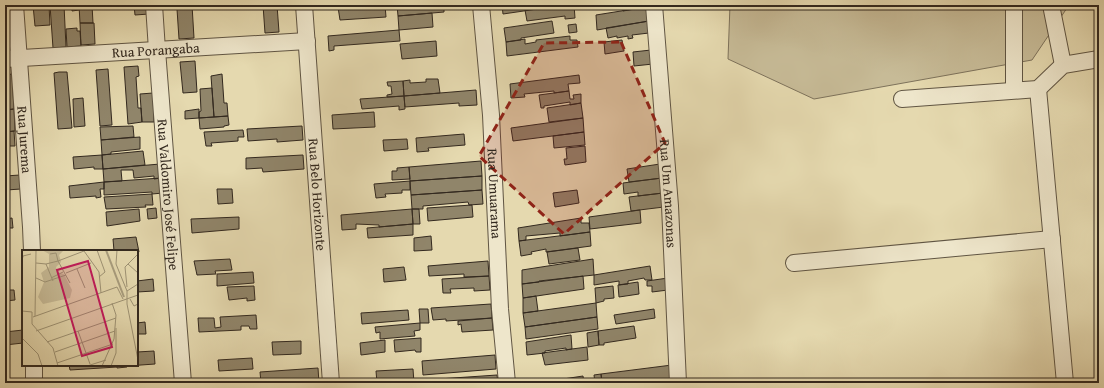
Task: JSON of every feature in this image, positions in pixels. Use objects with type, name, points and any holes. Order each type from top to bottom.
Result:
[{"type":"street","name":"Rua Jurema","points":[[15,5],[12,58],[32,227],[32,250]]},
{"type":"street","name":"Rua Valdomiro José Felipe","points":[[154,5],[183,383]]},
{"type":"street","name":"Rua Belo Horizonte","points":[[304,5],[331,383]]},
{"type":"street","name":"Rua Umuarama","points":[[481,5],[492,115],[500,309],[507,383]]},
{"type":"street","name":"Rua Um Amazonas","points":[[654,5],[670,206],[678,383]]},
{"type":"street","points":[[1014,5],[1014,90]]},
{"type":"street","points":[[1052,5],[1063,65]]},
{"type":"street","name":"Rua Porangaba","points":[[12,58],[307,40]]},
{"type":"street","points":[[902,99],[1038,89],[1063,65],[1099,59]]},
{"type":"street","points":[[1038,89],[1065,383]]},
{"type":"street","points":[[794,263],[1052,239]]},
{"type":"street","points":[[34,366],[34,383]]},
{"type":"highlighted area","points":[[621,42],[665,143],[564,234],[479,156],[544,43]]},
{"type":"shaded area","points":[[730,5],[1069,5],[1032,60],[814,99],[728,59]]},
{"type":"building","points":[[33,5],[49,5],[50,25],[35,26]]},
{"type":"building","points":[[50,5],[64,5],[66,47],[53,48]]},
{"type":"building","points":[[72,5],[79,5],[79,10],[72,11]]},
{"type":"building","points":[[79,5],[92,5],[93,23],[80,23]]},
{"type":"building","points":[[134,5],[148,5],[149,14],[135,15]]},
{"type":"building","points":[[180,5],[192,5],[194,38],[179,39],[177,9],[180,8]]},
{"type":"building","points":[[249,5],[263,5],[259,6],[259,8],[249,8]]},
{"type":"building","points":[[263,5],[277,5],[279,32],[265,33]]},
{"type":"building","points":[[385,5],[386,17],[340,20],[338,7]]},
{"type":"building","points":[[397,5],[444,5],[444,12],[398,16]]},
{"type":"building","points":[[502,5],[565,5],[503,14]]},
{"type":"building","points":[[574,5],[575,18],[565,19],[565,16],[527,21],[525,10]]},
{"type":"building","points":[[622,5],[634,5],[635,9],[623,11]]},
{"type":"building","points":[[646,7],[649,21],[597,30],[596,15]]},
{"type":"building","points":[[432,13],[433,27],[399,30],[398,16]]},
{"type":"building","points":[[552,21],[554,33],[506,42],[504,28]]},
{"type":"building","points":[[649,21],[649,33],[632,35],[633,38],[628,39],[628,36],[608,38],[606,28]]},
{"type":"building","points":[[80,23],[94,23],[95,44],[81,45]]},
{"type":"building","points":[[576,24],[577,32],[569,33],[568,25]]},
{"type":"building","points":[[77,28],[77,31],[80,31],[81,46],[67,47],[66,29]]},
{"type":"building","points":[[399,30],[400,41],[334,46],[334,50],[329,51],[328,36]]},
{"type":"building","points":[[570,36],[570,40],[577,40],[578,47],[507,56],[506,42],[525,39],[525,44],[536,42],[536,40]]},
{"type":"building","points":[[622,40],[624,51],[605,54],[604,42]]},
{"type":"building","points":[[436,41],[437,56],[402,59],[400,44]]},
{"type":"building","points":[[651,50],[653,64],[634,66],[633,52]]},
{"type":"building","points":[[195,61],[197,92],[183,93],[180,62]]},
{"type":"building","points":[[138,66],[139,76],[136,77],[138,108],[141,108],[142,122],[128,124],[124,67]]},
{"type":"building","points":[[108,69],[112,125],[100,126],[96,70]]},
{"type":"building","points":[[67,72],[72,128],[58,129],[54,73]]},
{"type":"building","points":[[12,74],[14,109],[5,110],[5,75]]},
{"type":"building","points":[[222,74],[224,103],[227,103],[228,116],[214,117],[211,76]]},
{"type":"building","points":[[579,75],[580,83],[568,84],[569,91],[524,94],[525,97],[511,98],[510,84]]},
{"type":"building","points":[[426,79],[438,79],[440,93],[404,96],[403,81],[410,80],[410,83],[426,82]]},
{"type":"building","points":[[403,81],[404,96],[387,97],[387,95],[392,94],[391,86],[388,86],[387,82]]},
{"type":"building","points":[[212,88],[214,117],[199,118],[199,112],[201,111],[200,89]]},
{"type":"building","points":[[476,90],[477,105],[459,106],[459,103],[405,107],[404,96]]},
{"type":"building","points":[[569,91],[570,99],[574,99],[573,95],[581,94],[581,103],[570,105],[570,102],[544,106],[544,108],[541,108],[539,95]]},
{"type":"building","points":[[153,93],[154,122],[142,122],[140,94]]},
{"type":"building","points":[[404,96],[405,109],[399,110],[399,106],[362,109],[360,99]]},
{"type":"building","points":[[83,98],[85,126],[74,127],[73,99]]},
{"type":"building","points":[[581,103],[583,118],[549,122],[547,108]]},
{"type":"building","points":[[14,109],[15,131],[5,132],[5,110]]},
{"type":"building","points":[[199,109],[199,118],[185,119],[185,111]]},
{"type":"building","points":[[374,112],[375,127],[333,129],[332,115]]},
{"type":"building","points":[[228,116],[229,125],[224,127],[200,129],[199,118]]},
{"type":"building","points":[[583,118],[584,132],[513,141],[511,128]]},
{"type":"building","points":[[133,126],[134,137],[101,140],[100,127]]},
{"type":"building","points":[[302,126],[303,140],[277,142],[277,139],[248,141],[247,129]]},
{"type":"building","points":[[243,130],[244,137],[238,137],[238,141],[211,143],[212,146],[206,146],[204,132]]},
{"type":"building","points":[[14,131],[15,146],[5,146],[5,132]]},
{"type":"building","points":[[584,132],[585,145],[554,148],[553,136]]},
{"type":"building","points":[[464,134],[465,145],[428,148],[429,151],[417,152],[416,138]]},
{"type":"building","points":[[140,137],[140,149],[111,152],[111,154],[102,155],[101,140]]},
{"type":"building","points":[[407,139],[408,149],[384,151],[383,140]]},
{"type":"building","points":[[585,146],[586,162],[565,165],[564,159],[567,159],[566,148]]},
{"type":"building","points":[[143,151],[145,165],[103,169],[102,155]]},
{"type":"building","points":[[102,155],[103,169],[94,169],[94,167],[74,169],[73,157]]},
{"type":"building","points":[[303,155],[304,169],[263,172],[262,168],[246,169],[246,158]]},
{"type":"building","points":[[481,161],[482,176],[410,181],[409,167]]},
{"type":"building","points":[[160,164],[161,178],[154,179],[154,176],[134,178],[133,170],[121,170],[122,181],[104,182],[103,169]]},
{"type":"building","points":[[660,164],[662,178],[629,182],[627,169]]},
{"type":"building","points":[[409,167],[410,179],[392,180],[392,171],[397,171],[397,168]]},
{"type":"building","points":[[20,175],[21,189],[6,190],[5,176]]},
{"type":"building","points":[[482,176],[482,190],[411,195],[410,181]]},
{"type":"building","points":[[161,178],[163,193],[152,194],[152,192],[104,195],[104,182]]},
{"type":"building","points":[[662,178],[663,193],[638,196],[638,192],[624,194],[623,183]]},
{"type":"building","points":[[410,181],[410,190],[402,190],[402,193],[385,194],[386,197],[376,198],[374,184]]},
{"type":"building","points":[[104,182],[104,189],[100,189],[101,197],[70,198],[69,186]]},
{"type":"building","points":[[217,189],[232,189],[233,203],[218,204]]},
{"type":"building","points":[[482,190],[483,204],[469,205],[468,202],[423,206],[423,209],[412,209],[411,195]]},
{"type":"building","points":[[577,190],[579,203],[555,207],[553,193]]},
{"type":"building","points":[[663,193],[664,207],[631,211],[629,197]]},
{"type":"building","points":[[152,194],[153,205],[145,205],[146,207],[106,209],[104,197]]},
{"type":"building","points":[[472,205],[473,217],[428,221],[427,208]]},
{"type":"building","points":[[156,208],[157,218],[148,219],[147,209]]},
{"type":"building","points":[[139,209],[140,221],[107,226],[106,212]]},
{"type":"building","points":[[412,209],[413,224],[379,227],[379,225],[356,224],[356,229],[342,230],[341,215]]},
{"type":"building","points":[[412,209],[419,209],[420,224],[413,224]]},
{"type":"building","points":[[640,210],[641,223],[590,229],[589,217]]},
{"type":"building","points":[[239,217],[239,229],[192,233],[191,219]]},
{"type":"building","points":[[12,218],[13,228],[5,228],[5,219]]},
{"type":"building","points":[[581,218],[581,223],[589,223],[590,232],[560,236],[560,233],[526,236],[526,240],[519,241],[518,228]]},
{"type":"building","points":[[413,224],[413,235],[368,238],[367,228]]},
{"type":"building","points":[[590,232],[591,246],[546,252],[546,249],[521,256],[519,241]]},
{"type":"building","points":[[431,236],[432,250],[414,251],[414,238]]},
{"type":"building","points":[[136,237],[139,252],[138,250],[114,250],[113,239]]},
{"type":"building","points":[[578,248],[580,260],[549,264],[547,252]]},
{"type":"building","points":[[230,259],[232,270],[215,271],[216,274],[197,275],[194,261]]},
{"type":"building","points":[[593,259],[594,275],[522,284],[522,270]]},
{"type":"building","points":[[488,261],[489,276],[464,277],[464,274],[429,276],[428,266]]},
{"type":"building","points":[[650,266],[652,280],[645,280],[644,278],[628,281],[628,284],[619,285],[619,281],[594,285],[594,275]]},
{"type":"building","points":[[404,267],[406,280],[384,282],[383,269]]},
{"type":"building","points":[[253,272],[254,283],[217,286],[217,274]]},
{"type":"building","points":[[489,276],[490,290],[474,291],[474,288],[450,289],[451,293],[443,293],[442,279]]},
{"type":"building","points":[[583,276],[584,289],[523,298],[522,284]]},
{"type":"building","points":[[668,278],[668,290],[652,292],[652,286],[647,286],[647,281]]},
{"type":"building","points":[[153,279],[154,291],[138,292],[138,281]]},
{"type":"building","points":[[638,282],[639,294],[619,297],[618,285]]},
{"type":"building","points":[[254,286],[255,300],[247,301],[247,298],[229,300],[227,287]]},
{"type":"building","points":[[613,286],[614,298],[604,299],[604,301],[596,303],[595,288]]},
{"type":"building","points":[[5,290],[14,290],[15,300],[5,301]]},
{"type":"building","points":[[536,296],[538,311],[523,313],[523,298]]},
{"type":"building","points":[[596,303],[597,317],[525,327],[523,313]]},
{"type":"building","points":[[491,304],[492,318],[446,321],[446,319],[433,320],[431,308]]},
{"type":"building","points":[[419,309],[428,309],[429,323],[420,323]]},
{"type":"building","points":[[654,309],[655,318],[616,324],[614,315]]},
{"type":"building","points":[[408,310],[409,320],[362,324],[361,313]]},
{"type":"building","points":[[256,315],[257,329],[250,329],[249,326],[241,326],[241,330],[199,332],[198,318],[214,318],[215,328],[221,327],[220,317]]},
{"type":"building","points":[[597,317],[598,329],[526,339],[525,327]]},
{"type":"building","points":[[492,318],[493,330],[462,332],[461,324],[458,325],[458,321]]},
{"type":"building","points":[[145,322],[146,334],[138,334],[138,323]]},
{"type":"building","points":[[420,323],[420,330],[414,331],[415,336],[380,339],[380,332],[376,333],[375,327]]},
{"type":"building","points":[[634,326],[636,338],[599,345],[598,331]]},
{"type":"building","points":[[22,330],[22,343],[5,345],[5,332]]},
{"type":"building","points":[[598,331],[599,345],[588,347],[587,333]]},
{"type":"building","points":[[571,335],[572,349],[566,350],[566,348],[545,351],[545,353],[527,355],[526,342]]},
{"type":"building","points":[[421,338],[421,352],[416,352],[415,350],[395,352],[394,340]]},
{"type":"building","points":[[385,340],[385,352],[361,355],[360,343]]},
{"type":"building","points":[[301,341],[301,354],[273,355],[272,342]]},
{"type":"building","points":[[587,347],[588,360],[545,365],[542,353]]},
{"type":"building","points":[[154,351],[155,364],[138,365],[138,352]]},
{"type":"building","points":[[495,355],[496,369],[423,375],[422,361]]},
{"type":"building","points":[[252,358],[253,369],[219,371],[218,360]]},
{"type":"building","points":[[672,365],[673,378],[640,383],[639,381],[602,383],[601,374]]},
{"type":"building","points":[[69,366],[117,366],[117,367],[70,370]]},
{"type":"building","points":[[117,366],[127,366],[127,367],[117,368]]},
{"type":"building","points":[[318,368],[319,383],[261,383],[260,372]]},
{"type":"building","points":[[413,369],[414,383],[377,383],[376,371]]},
{"type":"building","points":[[601,374],[602,383],[595,383],[594,375]]},
{"type":"building","points":[[497,375],[498,383],[424,383],[424,380]]},
{"type":"building","points":[[583,376],[584,383],[537,383]]}]
